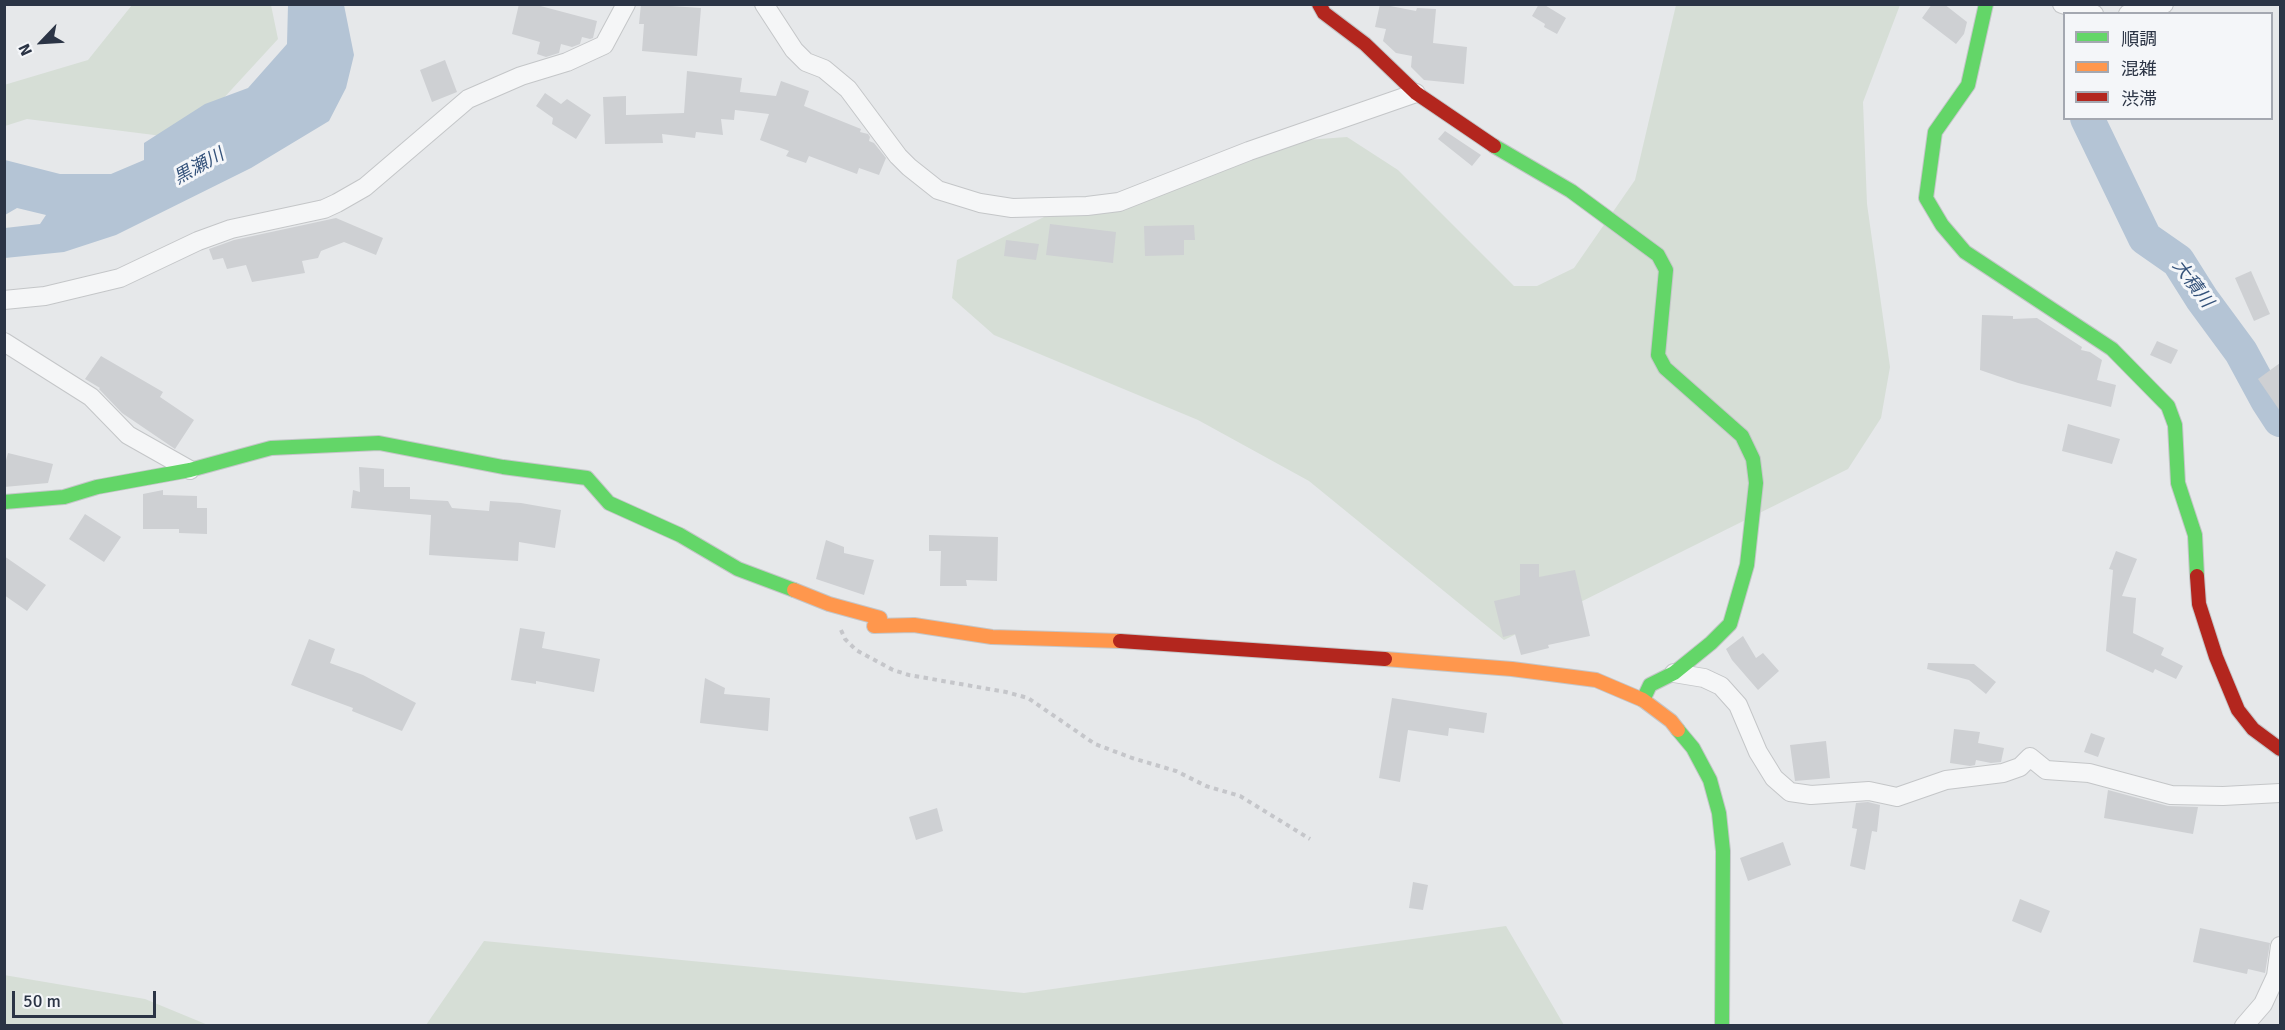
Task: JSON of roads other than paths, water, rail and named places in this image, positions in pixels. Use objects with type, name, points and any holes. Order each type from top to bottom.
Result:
[{"type":"street","points":[[4,300],[45,296],[120,278],[198,241],[231,229],[324,209],[337,203],[364,187],[468,99],[521,76],[567,62],[604,45],[626,4]]},
{"type":"street","points":[[764,4],[794,50],[806,62],[824,69],[848,89],[898,156],[909,167],[938,190],[980,203],[1012,208],[1087,206],[1119,202],[1249,151],[1416,93]]},
{"type":"street","points":[[1319,4],[1324,13],[1365,44],[1416,93],[1504,153],[1571,191],[1658,255],[1666,270],[1658,354],[1665,368],[1742,436],[1753,459],[1756,483],[1747,565],[1730,624],[1674,673],[1650,685],[1643,700]]},
{"type":"street","points":[[1986,4],[1968,85],[1935,132],[1926,198],[1942,225],[1965,252],[2112,350],[2168,406],[2175,425],[2178,483],[2195,535],[2199,604],[2216,657],[2238,710],[2253,729],[2280,749]]},
{"type":"street","points":[[2135,12],[2163,4]]},
{"type":"street","points":[[2062,5],[2088,12]]},
{"type":"street","points":[[4,342],[91,397],[129,435],[190,470]]},
{"type":"street","points":[[4,502],[64,497],[97,488],[190,470],[271,448],[379,443],[503,467],[587,478],[609,503],[680,535],[738,569],[829,604],[880,618],[874,626],[914,625],[992,637],[1155,642],[1512,669],[1596,680],[1643,700],[1671,721],[1693,748],[1710,780],[1719,813],[1723,852],[1722,1026]]},
{"type":"street","points":[[1674,673],[1704,678],[1721,686],[1738,705],[1758,752],[1774,778],[1790,792],[1810,795],[1869,791],[1897,797],[1946,780],[2003,773],[2020,767],[2031,757],[2046,770],[2089,773],[2171,795],[2223,796],[2280,793]]},
{"type":"street","points":[[2244,1026],[2263,1004],[2276,976],[2280,946]]},
{"type":"water","name":"黒瀬川","points":[[288,5],[344,5],[354,55],[346,88],[329,121],[251,168],[116,235],[64,252],[5,258],[5,228],[40,224],[46,215],[17,208],[5,215],[5,160],[60,174],[111,174],[144,160],[144,143],[205,104],[248,88],[287,44]]},
{"type":"waterway","name":"大積川","points":[[2088,120],[2145,238],[2178,261],[2202,299],[2241,352],[2280,420]]}]
